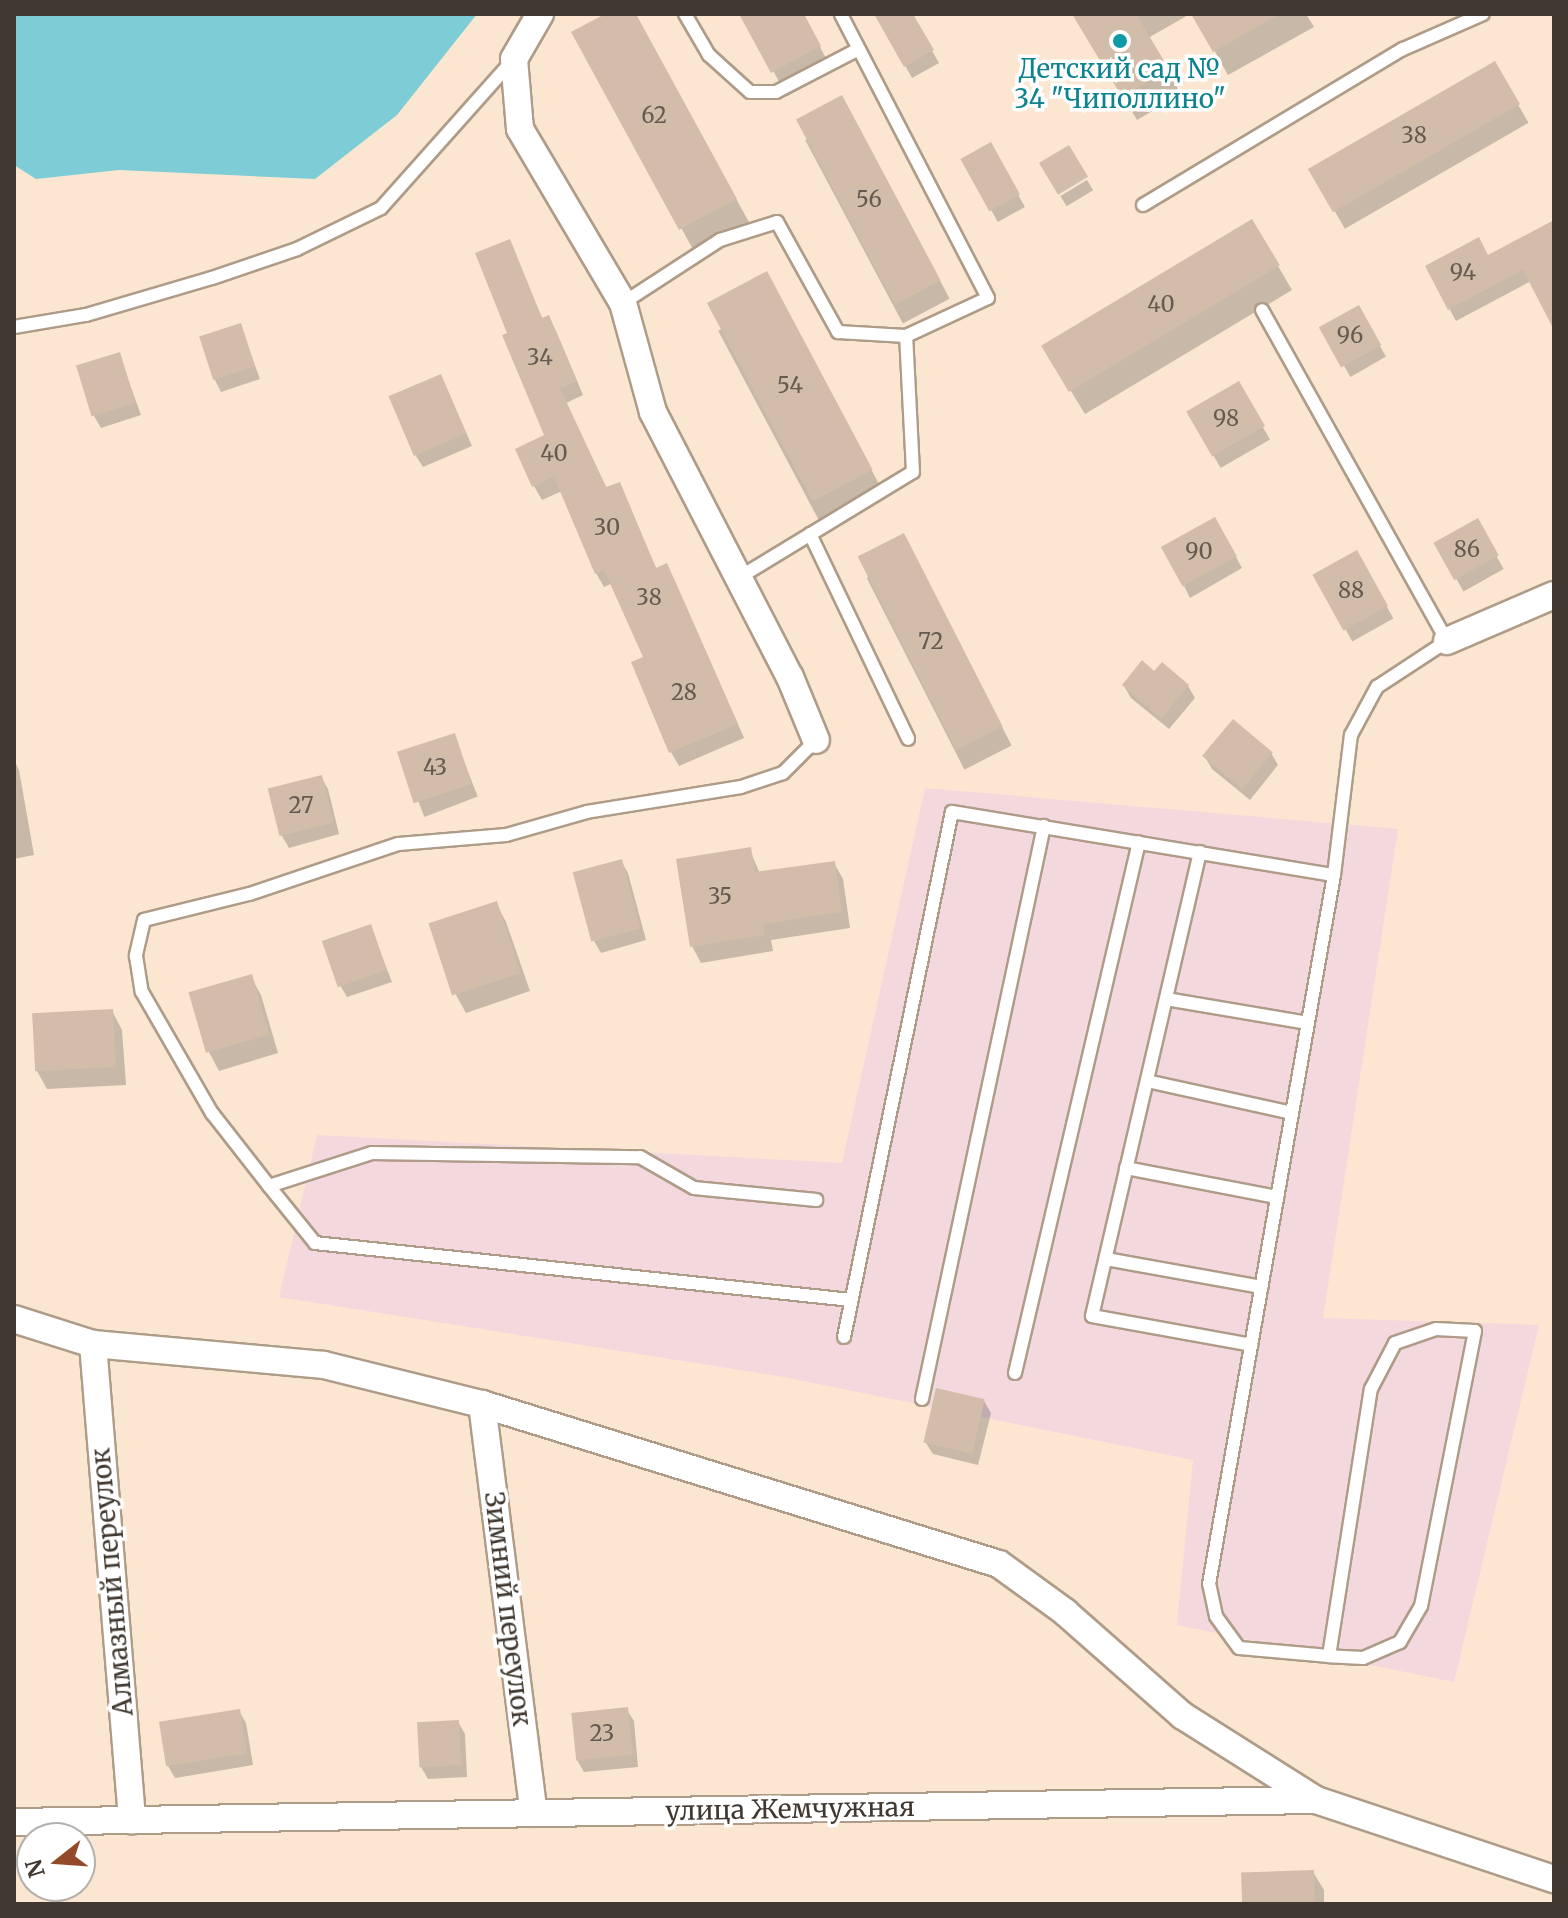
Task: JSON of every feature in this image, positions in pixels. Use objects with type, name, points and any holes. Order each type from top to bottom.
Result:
[{"type":"street","points":[[540,14],[514,59],[520,129],[623,303],[653,412],[790,677],[816,740]]},
{"type":"street","points":[[1447,641],[1554,595]]},
{"type":"street","points":[[14,1319],[93,1344],[324,1365],[482,1404],[999,1564],[1065,1612],[1183,1716],[1316,1800]]},
{"type":"street","name":"Алмазный переулок","points":[[93,1344],[132,1820]]},
{"type":"street","name":"Зимний переулок","points":[[482,1404],[534,1813]]},
{"type":"street","name":"улица Жемчужная","points":[[14,1822],[1316,1800],[1554,1879]]},
{"type":"lane","points":[[685,14],[709,55],[750,92],[776,92],[859,49]]},
{"type":"lane","points":[[623,303],[720,240],[777,222],[838,332],[906,336],[988,298],[841,14]]},
{"type":"lane","points":[[1143,205],[1403,49],[1483,14]]},
{"type":"lane","points":[[14,327],[86,315],[212,278],[297,249],[381,208],[514,59]]},
{"type":"lane","points":[[1262,310],[1447,641],[1377,687],[1351,735],[1334,875],[1209,1584],[1216,1616],[1239,1648],[1329,1656],[1363,1658],[1400,1642],[1421,1606],[1475,1331],[1436,1329],[1395,1343],[1371,1389],[1329,1656]]},
{"type":"lane","points":[[740,577],[913,472],[906,336]]},
{"type":"lane","points":[[810,534],[908,739]]},
{"type":"lane","points":[[816,740],[783,773],[741,787],[587,812],[506,835],[398,844],[249,894],[144,920],[136,956],[142,992],[212,1113],[315,1243],[851,1300]]},
{"type":"lane","points":[[844,1337],[952,812],[1334,875]]},
{"type":"lane","points":[[922,1399],[1044,826]]},
{"type":"lane","points":[[1015,1373],[1139,842]]},
{"type":"lane","points":[[1200,852],[1092,1316],[1251,1345]]},
{"type":"lane","points":[[1166,999],[1308,1023]]},
{"type":"lane","points":[[1147,1081],[1292,1113]]},
{"type":"lane","points":[[269,1186],[372,1153],[640,1157],[694,1188],[816,1200]]},
{"type":"lane","points":[[1126,1168],[1277,1197]]},
{"type":"lane","points":[[1106,1259],[1261,1287]]},
{"type":"shaded area","points":[[925,788],[1398,829],[1323,1318],[1539,1325],[1454,1682],[1177,1625],[1193,1460],[784,1377],[279,1297],[317,1135],[842,1163]]},
{"type":"water","points":[[14,14],[477,14],[397,115],[315,179],[119,170],[36,179],[14,165]]},
{"type":"building","points":[[605,14],[636,14],[737,199],[679,230],[571,32]]},
{"type":"building","points":[[739,14],[804,14],[821,46],[771,73]]},
{"type":"building","points":[[874,14],[913,14],[934,50],[904,67]]},
{"type":"building","name":"Детский сад № 34 \"Чиполлино\"","points":[[1072,14],[1136,14],[1169,69],[1122,97]]},
{"type":"building","name":"Детский сад № 34 \"Чиполлино\"","points":[[1191,14],[1280,14],[1213,52]]},
{"type":"building","points":[[1495,61],[1520,104],[1333,212],[1308,169]]},
{"type":"building","points":[[842,95],[941,280],[895,305],[796,119]]},
{"type":"building","points":[[991,142],[1020,194],[989,211],[960,159]]},
{"type":"building","points":[[1069,145],[1088,177],[1058,195],[1039,163]]},
{"type":"building","points":[[1252,219],[1280,265],[1069,392],[1041,346]]},
{"type":"building","points":[[1554,220],[1554,330],[1523,270],[1448,310],[1425,266],[1479,237],[1488,255]]},
{"type":"building","points":[[510,239],[542,318],[549,315],[577,381],[560,388],[606,487],[620,482],[656,568],[667,563],[738,724],[669,753],[631,662],[643,657],[604,570],[595,574],[554,477],[532,487],[515,449],[544,435],[502,335],[507,333],[475,253]]},
{"type":"building","points":[[767,271],[873,470],[813,502],[707,303]]},
{"type":"building","points":[[1359,305],[1381,345],[1341,368],[1319,327]]},
{"type":"building","points":[[241,323],[255,367],[213,380],[199,337]]},
{"type":"building","points":[[120,352],[135,403],[92,416],[76,365]]},
{"type":"building","points":[[441,374],[466,434],[414,456],[389,396]]},
{"type":"building","points":[[1239,381],[1265,426],[1212,457],[1186,412]]},
{"type":"building","points":[[1215,517],[1237,556],[1183,586],[1161,547]]},
{"type":"building","points":[[1478,518],[1499,556],[1454,580],[1433,543]]},
{"type":"building","points":[[904,533],[1003,726],[956,750],[858,557]]},
{"type":"building","points":[[1357,550],[1388,606],[1343,631],[1312,575]]},
{"type":"building","points":[[1142,660],[1154,671],[1162,662],[1189,685],[1161,719],[1122,685]]},
{"type":"building","points":[[1233,719],[1273,752],[1242,789],[1202,756]]},
{"type":"building","points":[[455,733],[472,784],[414,803],[397,752]]},
{"type":"building","points":[[322,775],[334,823],[280,836],[268,789]]},
{"type":"building","points":[[751,847],[755,872],[835,861],[842,912],[763,924],[765,935],[690,947],[676,859]]},
{"type":"building","points":[[622,859],[641,929],[591,942],[573,872]]},
{"type":"building","points":[[497,901],[520,973],[452,996],[429,923]]},
{"type":"building","points":[[371,924],[387,970],[338,987],[322,941]]},
{"type":"building","points":[[252,974],[269,1035],[206,1053],[189,992]]},
{"type":"building","points":[[113,1009],[116,1067],[35,1071],[32,1013]]},
{"type":"building","points":[[936,1388],[985,1399],[972,1454],[923,1443]]},
{"type":"building","points":[[628,1707],[633,1755],[576,1761],[571,1713]]},
{"type":"building","points":[[240,1709],[247,1753],[166,1766],[159,1722]]},
{"type":"building","points":[[459,1720],[461,1765],[419,1767],[417,1722]]},
{"type":"building","points":[[1314,1870],[1315,1904],[1242,1904],[1241,1873]]},
{"type":"place","name":"Детский сад № 34 \"Чиполлино\"","points":[[1120,41]]}]
